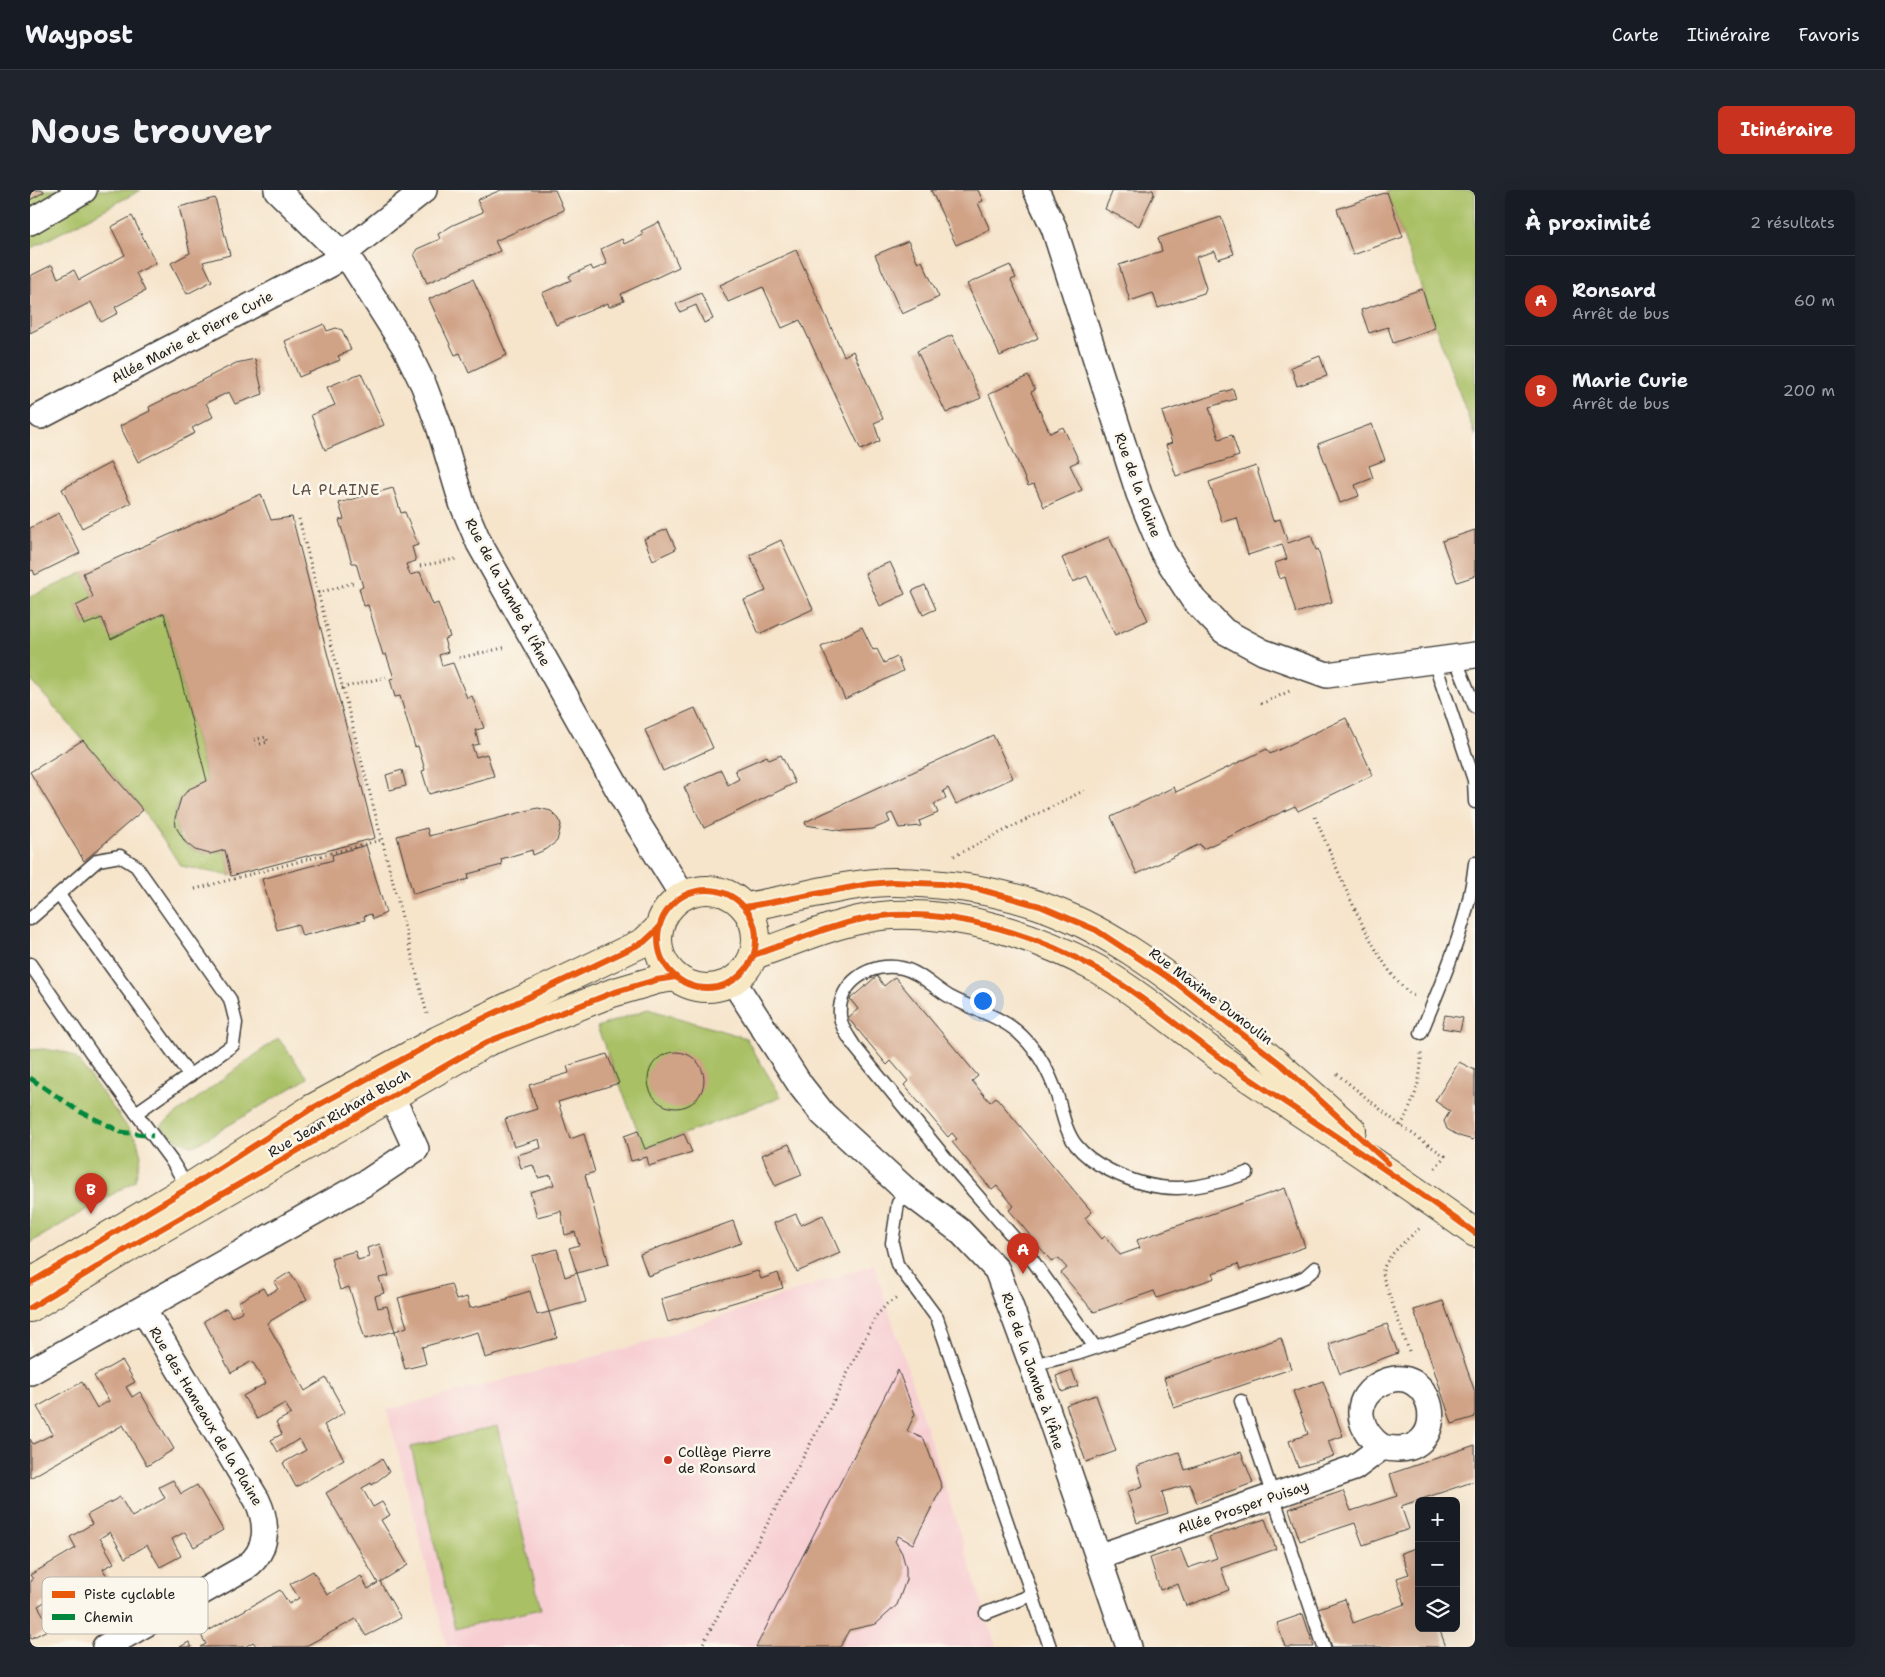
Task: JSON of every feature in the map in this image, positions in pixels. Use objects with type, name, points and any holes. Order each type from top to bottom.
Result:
[{"type":"street","points":[[30,222],[84,190]]},
{"type":"street","name":"Rue de la Jambe à l'Âne","points":[[277,190],[353,265],[406,349],[427,394],[462,503],[479,543],[636,821],[683,896]]},
{"type":"street","points":[[341,255],[424,190]]},
{"type":"street","name":"Rue de la Plaine","points":[[1036,190],[1054,228],[1139,494],[1163,552],[1193,600],[1224,631],[1263,652],[1327,675],[1455,658]]},
{"type":"street","name":"Allée Marie et Pierre Curie","points":[[41,416],[320,269],[341,255]]},
{"type":"street","name":"Rue Maxime Dumoulin","points":[[745,907],[869,884],[892,882],[942,884],[978,889],[1040,906],[1062,915],[1096,930],[1175,982],[1282,1065],[1417,1190]]},
{"type":"street","points":[[716,890],[732,896],[745,907],[756,927],[757,940],[754,955],[746,970],[733,981],[721,986],[706,988],[690,985],[676,978],[665,964],[659,951],[659,928],[666,911],[683,896],[697,891],[716,890]]},
{"type":"street","name":"Rue Maxime Dumoulin","points":[[754,955],[846,923],[891,915],[916,915],[976,923],[1042,943],[1105,975],[1235,1068],[1417,1190],[1475,1233]]},
{"type":"street","name":"Rue Jean Richard Bloch","points":[[30,1308],[194,1197],[311,1109],[438,1040],[644,942],[659,928]]},
{"type":"street","name":"Rue Jean Richard Bloch","points":[[30,1283],[194,1197],[392,1097],[488,1042],[612,992],[656,980],[676,978]]},
{"type":"street","name":"Rue de la Jambe à l'Âne","points":[[733,981],[801,1086],[823,1114],[908,1192],[960,1231],[997,1270],[1032,1365],[1129,1647]]},
{"type":"street","name":"Rue Jean Richard Bloch","points":[[30,1372],[367,1182],[416,1149],[381,1071]]},
{"type":"street","name":"Rue des Hameaux de la Plaine","points":[[143,1309],[257,1500],[264,1516],[265,1534],[259,1554],[246,1567],[208,1589]]},
{"type":"street","name":"Allée Prosper Puisay","points":[[1098,1557],[1354,1468],[1382,1447]]},
{"type":"street","name":"Rue des Hameaux de la Plaine","points":[[105,1647],[128,1634]]},
{"type":"lane","points":[[1455,658],[1475,707]]},
{"type":"lane","points":[[1455,658],[1475,802]]},
{"type":"lane","points":[[30,919],[98,860],[120,856],[136,866],[230,999],[236,1023],[233,1045],[136,1113]]},
{"type":"lane","points":[[1421,1033],[1456,946],[1472,888],[1475,863]]},
{"type":"lane","points":[[59,895],[190,1076]]},
{"type":"lane","points":[[30,964],[171,1160],[194,1197]]},
{"type":"lane","points":[[1095,1348],[1028,1254],[956,1171],[855,1047],[844,1029],[840,1016],[843,998],[853,981],[870,970],[880,967],[900,968],[918,976],[964,1004],[1007,1024],[1022,1036],[1046,1068],[1075,1144],[1095,1162],[1109,1170],[1142,1184],[1178,1189],[1217,1183],[1247,1173]]},
{"type":"lane","points":[[908,1192],[898,1203],[892,1242],[897,1264],[937,1318],[1050,1647]]},
{"type":"lane","points":[[1032,1365],[1095,1348],[1293,1282],[1304,1277],[1315,1268]]},
{"type":"lane","points":[[1241,1401],[1324,1647]]},
{"type":"lane","points":[[986,1612],[1032,1596]]},
{"type":"path","points":[[300,519],[427,1015],[438,1040]]},
{"type":"path","points":[[420,566],[456,559],[479,543]]},
{"type":"path","points":[[318,593],[356,582]]},
{"type":"path","points":[[459,658],[513,646],[531,638]]},
{"type":"path","points":[[342,688],[386,677]]},
{"type":"path","points":[[254,740],[266,737],[268,742],[256,745]]},
{"type":"path","points":[[948,859],[1085,790]]},
{"type":"path","points":[[1314,817],[1366,929],[1388,970],[1404,990],[1432,1006]]},
{"type":"path","points":[[195,889],[381,840]]},
{"type":"path","points":[[1402,1126],[1416,1098],[1422,1067],[1421,1033]]},
{"type":"path","points":[[1409,1351],[1383,1280],[1383,1269],[1396,1251],[1441,1208]]},
{"type":"path","points":[[701,1647],[835,1398],[876,1316],[887,1304],[915,1288]]},
{"type":"shaded area","name":"Collège Pierre de Ronsard","points":[[874,1264],[996,1647],[447,1647],[387,1410],[639,1345]]},
{"type":"green space","points":[[30,190],[141,190],[30,249]]},
{"type":"green space","points":[[1386,190],[1475,190],[1475,436]]},
{"type":"green space","points":[[83,573],[93,597],[76,606],[84,625],[102,618],[112,639],[164,613],[207,781],[190,790],[179,802],[175,816],[177,829],[183,841],[194,849],[208,853],[225,850],[231,876],[181,866],[136,801],[30,679],[30,597]]},
{"type":"green space","points":[[648,1009],[746,1038],[781,1097],[645,1149],[597,1027]]},
{"type":"green space","points":[[278,1038],[308,1078],[194,1146],[177,1140],[160,1126]]},
{"type":"green space","points":[[44,1049],[68,1053],[76,1058],[137,1140],[141,1156],[135,1181],[30,1243],[30,1050]]},
{"type":"green space","points":[[497,1426],[541,1609],[455,1629],[411,1447]]},
{"type":"building","points":[[30,190],[43,190],[44,192],[30,200]]},
{"type":"building","points":[[501,190],[555,190],[564,210],[495,241],[500,251],[427,283],[414,254],[417,249],[440,239],[438,234],[453,225],[483,212],[477,200]]},
{"type":"building","points":[[931,190],[978,190],[983,201],[978,203],[990,230],[956,245]]},
{"type":"building","points":[[1113,190],[1153,190],[1154,194],[1139,226],[1105,209]]},
{"type":"building","points":[[1387,192],[1403,237],[1353,255],[1337,209]]},
{"type":"building","points":[[215,198],[230,255],[203,262],[212,281],[187,294],[171,263],[190,253],[179,207]]},
{"type":"building","points":[[132,216],[156,263],[136,273],[145,291],[115,307],[118,313],[101,322],[91,302],[30,333],[30,276],[52,265],[58,278],[74,270],[79,280],[125,255],[111,227]]},
{"type":"building","points":[[1221,217],[1234,254],[1218,259],[1215,251],[1196,257],[1206,288],[1204,293],[1158,308],[1153,293],[1130,301],[1119,265],[1162,251],[1158,238]]},
{"type":"building","points":[[659,222],[679,267],[621,294],[624,301],[609,307],[608,303],[556,325],[542,293],[571,280],[569,276],[591,266],[593,270],[607,264],[601,249],[622,239],[624,244],[643,235],[641,231]]},
{"type":"building","points":[[908,241],[918,263],[922,261],[939,297],[902,314],[875,255]]},
{"type":"building","points":[[796,250],[844,356],[853,351],[883,419],[874,423],[880,441],[861,450],[800,320],[782,328],[763,287],[728,302],[720,285]]},
{"type":"building","points":[[1010,265],[1016,278],[1011,280],[1038,338],[1000,356],[967,284]]},
{"type":"building","points":[[473,279],[507,355],[469,373],[460,353],[455,355],[429,299]]},
{"type":"building","points":[[1422,289],[1435,328],[1393,343],[1388,327],[1369,333],[1361,310]]},
{"type":"building","points":[[701,293],[713,319],[704,323],[696,305],[680,312],[676,304]]},
{"type":"building","points":[[324,324],[327,331],[336,328],[342,330],[351,350],[338,356],[340,360],[299,377],[285,341]]},
{"type":"building","points":[[952,335],[981,398],[946,413],[917,351]]},
{"type":"building","points":[[1320,356],[1327,376],[1297,386],[1291,367]]},
{"type":"building","points":[[255,359],[263,394],[235,404],[229,392],[206,403],[213,417],[192,428],[195,433],[138,462],[120,426],[150,411],[149,407],[236,363]]},
{"type":"building","points":[[361,373],[384,425],[325,450],[311,415],[335,405],[327,387]]},
{"type":"building","points":[[1028,376],[1035,390],[1031,392],[1050,433],[1063,427],[1079,461],[1070,465],[1082,490],[1044,507],[1034,484],[1028,486],[989,394]]},
{"type":"building","points":[[1233,389],[1236,399],[1209,407],[1219,439],[1232,435],[1239,456],[1176,476],[1166,445],[1172,443],[1162,412]]},
{"type":"building","points":[[1372,424],[1385,460],[1369,466],[1373,478],[1355,485],[1359,496],[1340,503],[1318,444]]},
{"type":"building","points":[[110,463],[131,503],[82,528],[62,489]]},
{"type":"building","points":[[1256,466],[1273,521],[1280,519],[1288,543],[1311,535],[1316,550],[1318,549],[1332,602],[1296,613],[1285,577],[1280,579],[1275,563],[1287,559],[1282,544],[1248,555],[1237,518],[1222,522],[1209,482]]},
{"type":"building","points":[[393,488],[401,513],[405,512],[418,545],[412,547],[416,561],[406,564],[410,575],[420,572],[433,605],[438,603],[450,637],[444,639],[448,652],[439,655],[442,666],[453,663],[467,698],[472,696],[484,728],[475,730],[479,744],[472,746],[476,757],[487,754],[494,776],[429,794],[422,771],[425,770],[418,746],[415,747],[400,696],[395,697],[390,679],[394,678],[386,654],[383,655],[368,605],[364,606],[359,588],[363,587],[356,563],[352,563],[339,520],[344,519],[339,503]]},
{"type":"building","points":[[261,494],[271,520],[292,517],[375,838],[231,876],[225,850],[210,854],[195,850],[185,842],[176,827],[175,818],[181,798],[189,789],[207,781],[164,613],[111,639],[102,618],[84,625],[76,606],[93,597],[83,573]]},
{"type":"building","points":[[59,513],[80,553],[35,575],[33,570],[30,571],[30,528]]},
{"type":"building","points":[[667,529],[676,549],[653,560],[644,539]]},
{"type":"building","points":[[1475,530],[1475,576],[1457,582],[1442,541]]},
{"type":"building","points":[[1109,537],[1148,620],[1115,635],[1087,576],[1073,582],[1062,558]]},
{"type":"building","points":[[781,540],[813,609],[759,634],[744,600],[766,591],[750,555]]},
{"type":"building","points":[[890,562],[905,594],[880,606],[865,573]]},
{"type":"building","points":[[925,585],[936,609],[923,615],[912,591]]},
{"type":"building","points":[[862,627],[873,650],[877,649],[884,663],[897,657],[903,671],[845,699],[821,647]]},
{"type":"building","points":[[695,708],[713,748],[663,771],[645,730]]},
{"type":"building","points":[[1346,718],[1373,775],[1298,811],[1295,806],[1203,849],[1200,844],[1137,874],[1111,817],[1174,787],[1176,792],[1267,749],[1270,754]]},
{"type":"building","points":[[993,735],[1013,778],[956,804],[948,788],[943,791],[946,798],[934,804],[938,813],[919,821],[921,826],[899,828],[892,813],[887,815],[890,822],[873,829],[843,831],[806,825],[805,822]]},
{"type":"building","points":[[83,740],[143,810],[84,861],[30,772]]},
{"type":"building","points":[[781,755],[795,783],[704,828],[684,787],[721,770],[728,785],[739,779],[735,770],[767,756],[769,760]]},
{"type":"building","points":[[402,770],[406,786],[390,790],[386,775]]},
{"type":"building","points":[[538,808],[551,811],[559,819],[561,825],[557,841],[547,849],[533,855],[532,850],[501,859],[502,865],[468,874],[469,879],[413,894],[397,836],[427,828],[429,836]]},
{"type":"building","points":[[366,845],[386,913],[373,919],[371,914],[364,916],[365,920],[302,936],[298,924],[277,930],[262,879],[333,860],[332,855]]},
{"type":"building","points":[[877,976],[884,986],[895,977],[978,1076],[972,1081],[990,1102],[996,1097],[1092,1212],[1085,1218],[1102,1239],[1105,1236],[1120,1255],[1140,1248],[1137,1240],[1285,1188],[1305,1247],[1240,1270],[1238,1264],[1213,1273],[1215,1278],[1157,1298],[1154,1291],[1094,1312],[1061,1273],[1067,1268],[1058,1258],[1052,1262],[1009,1210],[1014,1206],[997,1186],[992,1190],[952,1142],[957,1139],[952,1133],[948,1137],[904,1085],[908,1081],[891,1061],[887,1065],[848,1018],[858,1009],[850,999]]},
{"type":"building","points":[[1445,1015],[1463,1018],[1460,1031],[1442,1028]]},
{"type":"building","points":[[670,1052],[682,1052],[692,1056],[700,1064],[704,1080],[700,1096],[692,1104],[682,1108],[670,1108],[660,1104],[652,1096],[648,1086],[648,1074],[652,1064],[660,1056]]},
{"type":"building","points":[[607,1054],[619,1083],[558,1102],[570,1139],[584,1134],[595,1172],[585,1175],[609,1264],[577,1273],[569,1248],[579,1245],[575,1232],[565,1235],[561,1211],[537,1217],[530,1192],[554,1185],[551,1175],[538,1178],[533,1165],[521,1168],[517,1155],[541,1148],[539,1139],[514,1147],[505,1119],[537,1109],[529,1085],[569,1073],[567,1066]]},
{"type":"building","points":[[1459,1062],[1475,1070],[1475,1137],[1473,1140],[1459,1136],[1447,1129],[1444,1121],[1450,1111],[1435,1101]]},
{"type":"building","points":[[638,1131],[645,1149],[684,1134],[692,1152],[649,1166],[647,1157],[631,1161],[624,1136]]},
{"type":"building","points":[[789,1144],[802,1175],[775,1186],[762,1155]]},
{"type":"building","points":[[796,1214],[801,1225],[823,1215],[840,1253],[797,1272],[774,1223]]},
{"type":"building","points":[[733,1221],[741,1243],[648,1276],[640,1254]]},
{"type":"building","points":[[380,1244],[389,1276],[379,1278],[384,1293],[375,1296],[378,1308],[387,1306],[395,1331],[365,1339],[349,1287],[340,1290],[331,1258],[355,1251],[358,1260],[369,1257],[367,1248]]},
{"type":"building","points":[[557,1249],[565,1277],[577,1273],[586,1302],[549,1312],[532,1256]]},
{"type":"building","points":[[758,1271],[761,1279],[778,1273],[783,1288],[668,1322],[661,1299]]},
{"type":"building","points":[[290,1272],[307,1299],[267,1323],[305,1391],[326,1378],[345,1412],[324,1425],[344,1459],[296,1487],[283,1463],[306,1450],[299,1439],[278,1452],[271,1440],[282,1434],[276,1422],[291,1414],[285,1403],[257,1419],[243,1396],[266,1383],[252,1361],[231,1373],[204,1321],[226,1308],[232,1317],[243,1311],[238,1302],[263,1288],[267,1295],[278,1289],[274,1282]]},
{"type":"building","points":[[451,1284],[456,1300],[467,1297],[470,1308],[508,1300],[507,1298],[530,1291],[537,1315],[549,1312],[557,1338],[485,1358],[478,1332],[422,1347],[426,1364],[405,1369],[395,1331],[407,1327],[398,1298]]},
{"type":"building","points":[[1443,1301],[1475,1392],[1475,1417],[1452,1424],[1414,1310]]},
{"type":"building","points":[[1387,1324],[1398,1353],[1340,1374],[1329,1344]]},
{"type":"building","points":[[1281,1338],[1291,1369],[1174,1408],[1164,1378]]},
{"type":"building","points":[[122,1360],[135,1382],[126,1387],[132,1397],[140,1392],[174,1449],[147,1466],[123,1425],[30,1478],[30,1439],[33,1444],[53,1434],[37,1407],[82,1382],[97,1408],[109,1401],[94,1376]]},
{"type":"building","points":[[898,1370],[915,1414],[907,1431],[924,1439],[942,1487],[913,1544],[898,1536],[895,1541],[902,1553],[906,1568],[906,1580],[897,1605],[876,1624],[849,1630],[840,1647],[756,1647]]},
{"type":"building","points":[[1072,1370],[1078,1386],[1062,1392],[1056,1376]]},
{"type":"building","points":[[1323,1381],[1343,1436],[1328,1441],[1334,1456],[1298,1467],[1289,1441],[1308,1434],[1293,1391]]},
{"type":"building","points":[[1096,1395],[1116,1451],[1086,1462],[1066,1405]]},
{"type":"building","points":[[1475,1445],[1475,1481],[1428,1497],[1415,1497],[1415,1501],[1401,1506],[1409,1529],[1363,1545],[1355,1523],[1300,1541],[1289,1509],[1343,1491],[1351,1511],[1397,1496],[1390,1474]]},
{"type":"building","points":[[1179,1452],[1185,1470],[1241,1452],[1253,1483],[1197,1503],[1190,1484],[1162,1492],[1168,1513],[1137,1523],[1127,1492],[1143,1486],[1137,1466]]},
{"type":"building","points":[[382,1459],[389,1472],[372,1485],[371,1483],[362,1488],[373,1507],[382,1502],[390,1515],[381,1520],[408,1565],[380,1582],[401,1618],[366,1636],[356,1619],[304,1647],[257,1647],[253,1642],[245,1647],[200,1647],[206,1644],[201,1635],[208,1634],[208,1631],[280,1590],[289,1604],[299,1598],[290,1584],[313,1571],[327,1595],[361,1576],[368,1589],[378,1583],[326,1493]]},
{"type":"building","points":[[173,1480],[181,1494],[197,1485],[223,1530],[194,1547],[185,1532],[172,1539],[181,1556],[160,1567],[147,1545],[125,1558],[110,1532],[100,1538],[114,1563],[103,1569],[107,1577],[42,1577],[42,1604],[38,1606],[42,1613],[42,1633],[30,1639],[30,1581],[33,1579],[30,1575],[76,1548],[70,1537],[92,1524],[87,1515],[120,1497],[132,1517],[165,1498],[159,1487]]},
{"type":"building","points":[[1265,1519],[1276,1549],[1221,1568],[1229,1590],[1186,1606],[1178,1584],[1160,1590],[1150,1558],[1180,1548],[1188,1568],[1217,1558],[1209,1537]]},
{"type":"building","points":[[1415,1548],[1415,1632],[1440,1632],[1446,1647],[1332,1647],[1318,1608],[1345,1599],[1353,1623],[1405,1604],[1397,1578],[1409,1574],[1401,1553]]},
{"type":"building","points":[[1303,1614],[1314,1647],[1285,1647],[1277,1623]]},
{"type":"building","points":[[189,1642],[192,1647],[180,1647]]},
{"type":"marked path","points":[[30,1078],[77,1110],[121,1132],[153,1136]]},
{"type":"cycle path","points":[[745,907],[869,884],[893,882],[942,884],[978,889],[1040,906],[1096,930],[1175,982],[1282,1065],[1388,1163]]},
{"type":"cycle path","points":[[707,890],[726,893],[742,904],[753,920],[756,939],[753,958],[742,974],[726,985],[707,988],[688,985],[672,974],[661,958],[658,939],[661,920],[672,904],[688,893],[707,890]]},
{"type":"cycle path","points":[[754,955],[839,925],[857,920],[892,915],[945,917],[998,928],[1024,936],[1074,957],[1115,980],[1237,1070],[1475,1233]]},
{"type":"cycle path","points":[[30,1283],[188,1188],[311,1109],[438,1040],[644,942],[659,928]]},
{"type":"cycle path","points":[[30,1308],[133,1245],[487,1042],[612,993],[656,980],[676,977]]},
{"type":"place","name":"Marie Curie","points":[[91,1214]]},
{"type":"place","name":"Ronsard","points":[[1023,1274]]},
{"type":"place","name":"Collège Pierre de Ronsard","points":[[668,1460]]},
{"type":"district","name":"LA PLAINE","points":[[336,490]]}]
